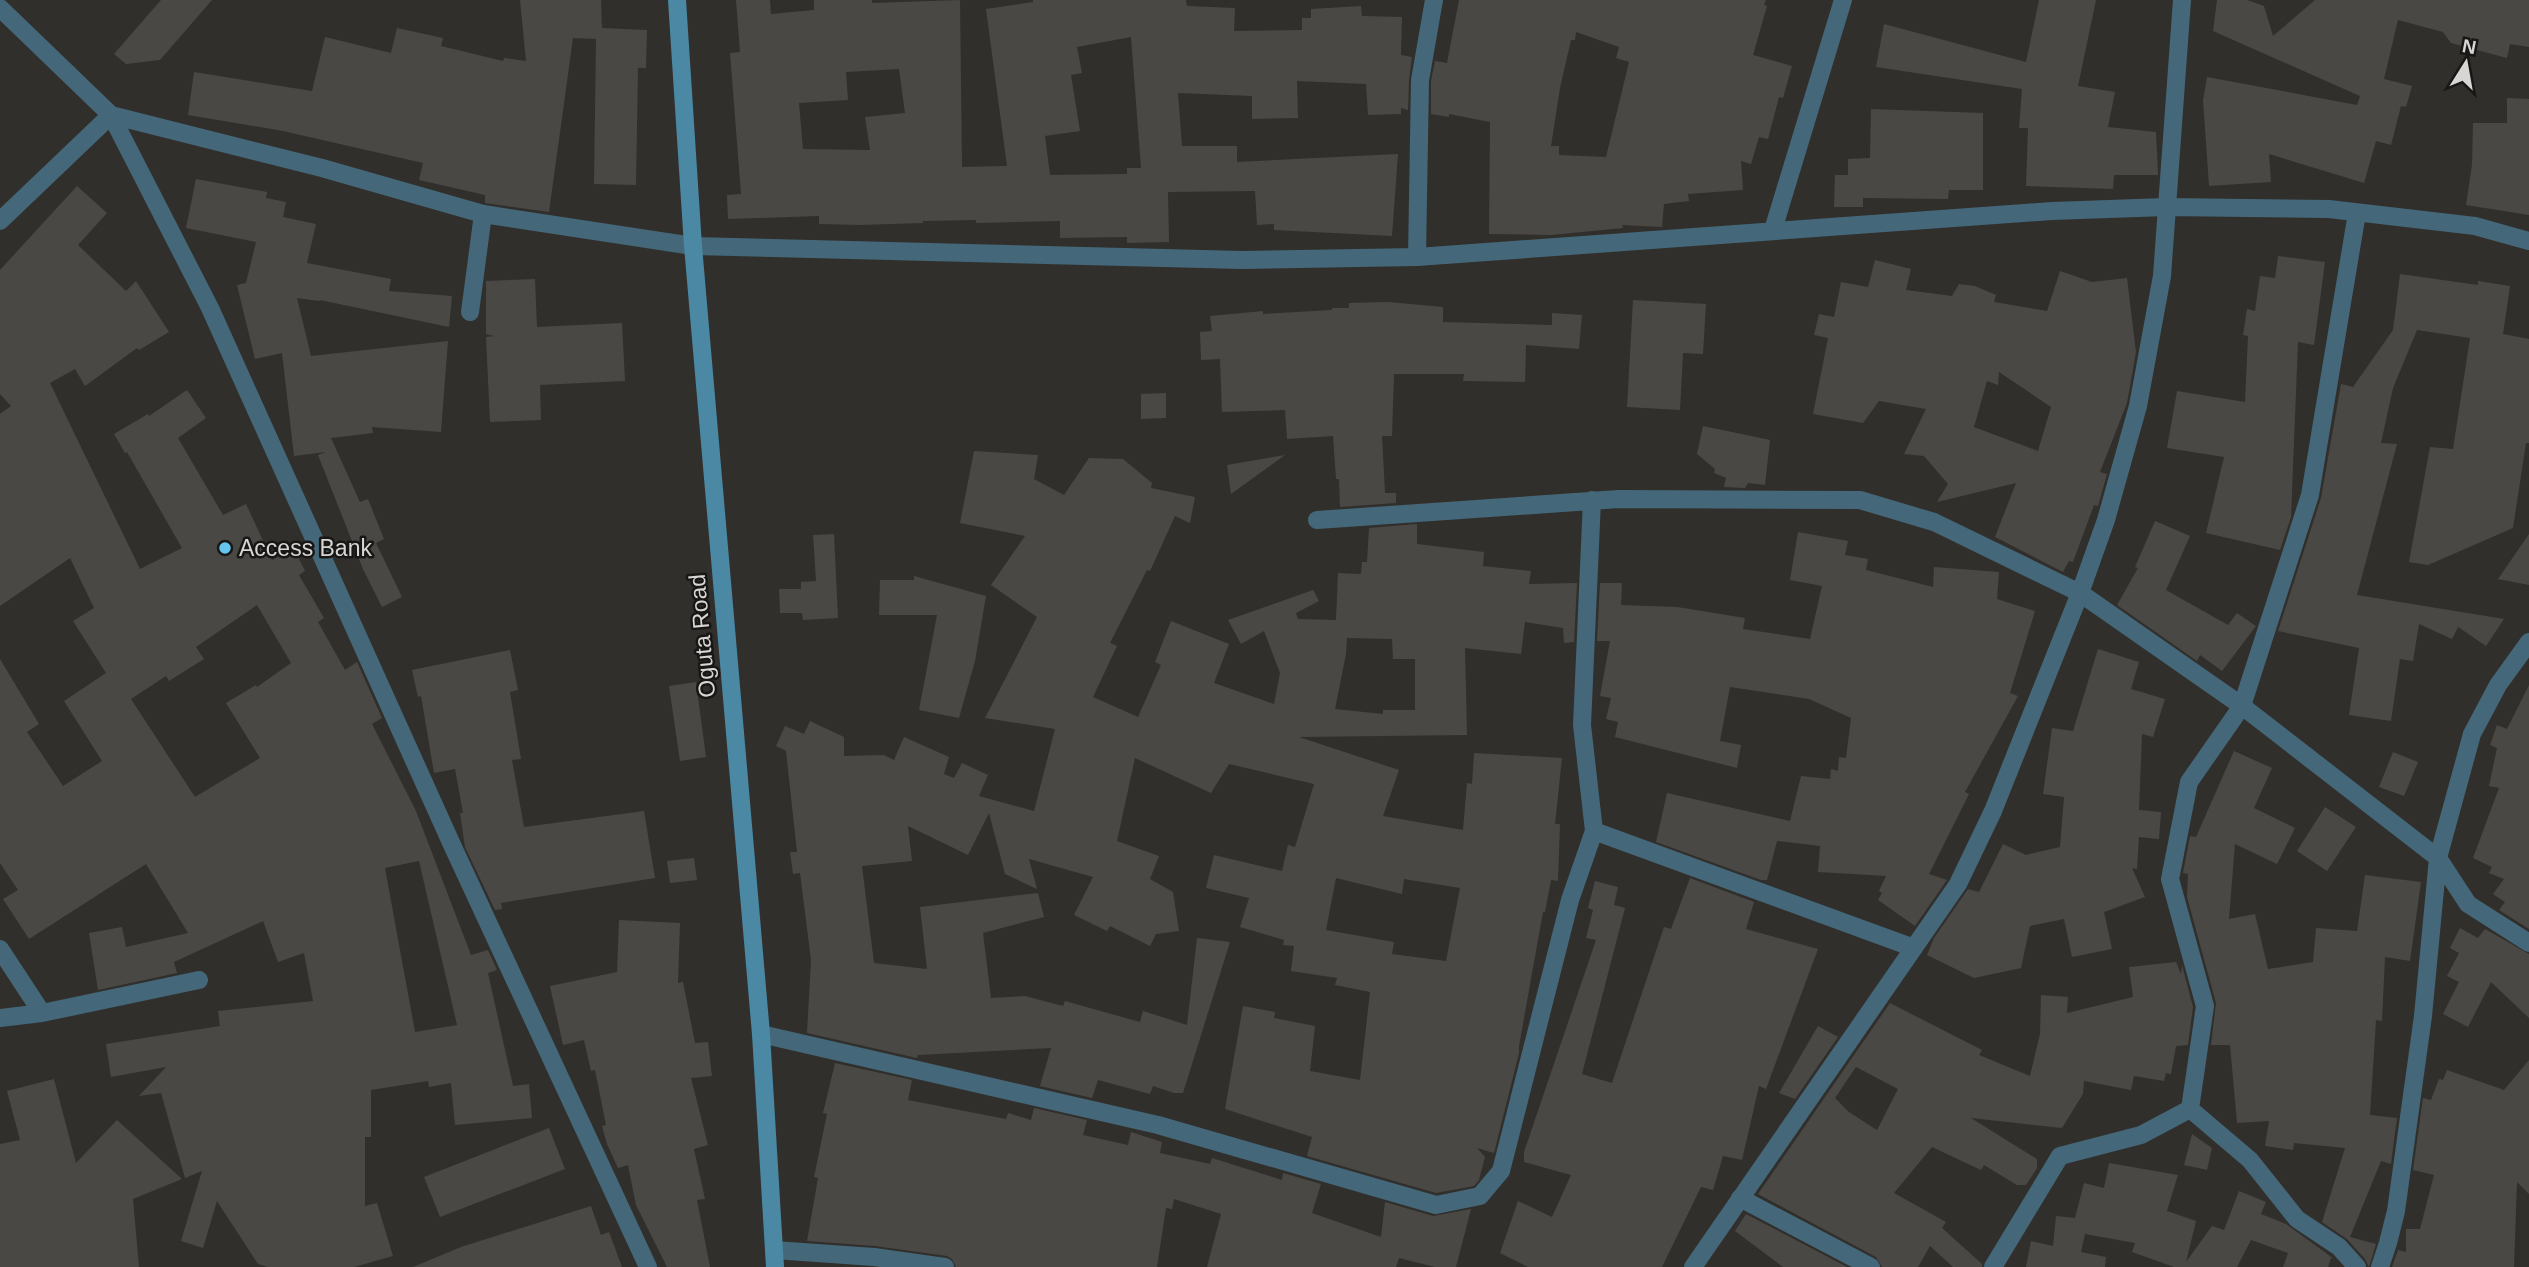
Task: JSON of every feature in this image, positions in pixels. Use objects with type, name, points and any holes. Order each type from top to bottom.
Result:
[{"type":"main road","name":"Oguta Road","points":[[677,0],[693,246],[761,1034],[774,1258]]},
{"type":"street","points":[[1417,257],[1420,80],[1434,0]]},
{"type":"street","points":[[1773,230],[1843,0]]},
{"type":"street","points":[[1693,1267],[1958,884],[1993,811],[2080,593],[2106,520],[2138,406],[2162,276],[2182,0]]},
{"type":"street","points":[[0,8],[111,115],[210,308],[453,847],[648,1267]]},
{"type":"street","points":[[111,115],[322,168],[483,214],[693,246],[1242,260],[1417,257],[2052,211],[2166,207],[2329,209],[2475,226],[2529,242]]},
{"type":"street","points":[[0,221],[111,115]]},
{"type":"street","points":[[2190,1109],[2205,1006],[2170,879],[2189,782],[2242,706],[2310,495],[2357,213]]},
{"type":"street","points":[[470,312],[483,214]]},
{"type":"street","points":[[761,1034],[1158,1125],[1436,1205],[1480,1196],[1501,1171],[1570,900],[1594,831],[1583,725],[1592,500]]},
{"type":"street","points":[[1317,520],[1592,500],[1860,500],[1934,522],[2080,593],[2242,706],[2438,858],[2468,904],[2529,943]]},
{"type":"street","points":[[2380,1267],[2396,1211],[2423,1016],[2438,858],[2472,734],[2498,685],[2529,642]]},
{"type":"street","points":[[1594,831],[1914,948]]},
{"type":"street","points":[[0,949],[42,1013]]},
{"type":"street","points":[[0,1018],[42,1013],[199,980]]},
{"type":"street","points":[[1993,1267],[2060,1156],[2141,1135],[2190,1109]]},
{"type":"street","points":[[2190,1109],[2250,1160],[2297,1219],[2339,1247],[2357,1267]]},
{"type":"street","points":[[1740,1198],[1871,1267]]},
{"type":"street","points":[[774,1258],[874,1257],[945,1267]]},
{"type":"building","points":[[161,0],[212,0],[160,60],[126,64],[114,54]]},
{"type":"building","points":[[520,0],[601,0],[602,28],[647,30],[646,68],[638,68],[636,185],[594,184],[596,39],[573,38],[549,212],[485,203],[485,195],[419,180],[423,163],[283,131],[188,115],[194,72],[312,91],[325,37],[391,53],[397,28],[443,38],[441,46],[503,61],[504,58],[526,61]]},
{"type":"building","points":[[736,0],[770,0],[771,14],[814,10],[814,0],[872,0],[872,3],[960,0],[962,167],[1007,166],[986,9],[1033,0],[1186,0],[1187,6],[1235,8],[1234,31],[1302,30],[1302,18],[1311,18],[1311,9],[1361,6],[1362,16],[1402,17],[1401,55],[1412,57],[1408,110],[1401,108],[1401,114],[1368,115],[1366,84],[1297,81],[1298,118],[1252,119],[1252,96],[1178,93],[1182,146],[1237,146],[1237,162],[1398,154],[1392,236],[1274,230],[1274,224],[1257,225],[1255,191],[1168,192],[1169,242],[1127,243],[1127,237],[1060,238],[1060,221],[923,221],[860,225],[819,224],[819,216],[728,219],[727,195],[741,194],[730,53],[740,52]],"holes":[[[1131,37],[1141,168],[1127,168],[1127,174],[1050,175],[1045,136],[1080,131],[1071,75],[1082,73],[1077,47]],[[899,69],[905,113],[865,117],[870,150],[803,149],[799,103],[848,100],[846,72]]]},
{"type":"building","points":[[1459,0],[1766,0],[1764,5],[1767,6],[1753,55],[1792,66],[1783,98],[1779,97],[1768,139],[1759,137],[1751,164],[1741,161],[1743,190],[1688,194],[1689,201],[1664,204],[1662,227],[1622,225],[1623,228],[1551,235],[1489,234],[1490,122],[1449,114],[1449,117],[1431,114],[1431,81],[1435,61],[1447,63]],"holes":[[[1576,32],[1619,47],[1616,58],[1629,62],[1606,157],[1559,155],[1559,146],[1551,146],[1571,40],[1575,40]]]},
{"type":"building","points":[[2039,0],[2096,0],[2078,86],[2115,92],[2108,127],[2156,132],[2158,175],[2114,175],[2113,189],[2026,186],[2028,128],[2019,128],[2022,89],[1876,67],[1884,24],[2026,62]]},
{"type":"building","points":[[2217,0],[2247,0],[2264,6],[2273,36],[2315,0],[2529,0],[2529,47],[2510,44],[2507,58],[2451,43],[2443,32],[2398,20],[2384,79],[2412,86],[2406,107],[2401,106],[2391,145],[2376,141],[2364,183],[2269,154],[2271,182],[2209,186],[2203,100],[2207,77],[2357,105],[2360,96],[2213,31]]},
{"type":"building","points":[[2507,98],[2529,99],[2529,215],[2466,205],[2472,165],[2473,123],[2507,123]]},
{"type":"building","points":[[1871,109],[1983,113],[1983,190],[1949,190],[1948,199],[1863,198],[1863,207],[1834,207],[1835,175],[1848,175],[1848,159],[1870,158]]},
{"type":"building","points":[[196,179],[267,192],[266,198],[286,202],[283,217],[316,224],[307,263],[391,279],[389,291],[452,296],[449,327],[320,300],[297,298],[311,356],[448,341],[441,432],[372,427],[373,433],[331,438],[360,502],[368,499],[384,539],[376,543],[402,597],[382,607],[363,569],[318,455],[326,452],[294,456],[282,353],[255,359],[237,285],[246,283],[256,242],[186,228]]},
{"type":"building","points":[[77,186],[107,213],[78,245],[126,291],[136,281],[169,332],[139,350],[137,348],[85,386],[75,369],[50,383],[140,569],[182,548],[114,434],[148,414],[149,416],[187,390],[206,418],[178,438],[223,515],[246,504],[272,560],[294,549],[305,571],[299,575],[324,618],[318,622],[345,670],[357,662],[382,718],[372,724],[416,811],[471,955],[488,950],[497,970],[488,973],[513,1086],[529,1084],[532,1118],[455,1125],[451,1083],[429,1087],[428,1081],[371,1090],[371,1137],[365,1137],[365,1206],[377,1203],[393,1256],[354,1267],[268,1267],[258,1264],[217,1201],[203,1248],[181,1241],[202,1171],[185,1178],[161,1093],[139,1096],[166,1067],[111,1077],[106,1044],[220,1026],[218,1011],[313,1001],[304,953],[278,962],[263,921],[174,962],[177,973],[98,990],[89,933],[122,927],[126,947],[188,933],[146,864],[29,939],[3,899],[18,890],[0,863],[0,659],[39,724],[27,732],[63,786],[102,761],[64,701],[106,673],[73,621],[94,608],[70,558],[0,606],[0,414],[11,406],[0,394],[0,270]],"holes":[[[257,605],[291,663],[257,687],[256,685],[226,703],[260,758],[195,797],[131,699],[166,676],[169,681],[204,659],[196,647]],[[419,861],[457,1025],[415,1032],[385,868]]]},
{"type":"building","points":[[2278,256],[2325,262],[2314,345],[2298,342],[2291,517],[2280,550],[2206,533],[2224,457],[2167,448],[2177,391],[2245,402],[2248,336],[2243,335],[2247,309],[2255,311],[2260,276],[2275,278]]},
{"type":"building","points":[[1875,260],[1911,269],[1906,290],[1952,296],[1959,284],[1975,286],[1996,295],[1994,302],[2047,311],[2060,271],[2092,282],[2127,278],[2136,352],[2127,403],[2100,472],[2107,474],[2098,506],[2094,505],[2073,562],[2069,561],[2063,572],[1995,537],[2016,483],[1937,502],[1948,484],[1924,456],[1904,454],[1926,409],[1879,401],[1863,423],[1813,414],[1828,338],[1814,335],[1819,314],[1834,317],[1841,282],[1868,287]],"holes":[[[1999,372],[2051,407],[2038,451],[1974,427],[1987,381],[1998,385]]]},
{"type":"building","points":[[2400,274],[2478,285],[2478,281],[2510,286],[2503,334],[2529,339],[2529,443],[2526,443],[2513,528],[2428,565],[2409,562],[2430,447],[2453,449],[2470,338],[2417,330],[2393,388],[2381,443],[2397,444],[2357,595],[2504,619],[2486,646],[2458,627],[2452,639],[2419,624],[2413,661],[2400,659],[2391,721],[2349,715],[2359,648],[2278,631],[2321,498],[2341,384],[2353,387],[2393,330]]},
{"type":"building","points":[[535,279],[537,327],[622,323],[625,381],[540,385],[541,420],[490,422],[486,337],[494,336],[486,334],[486,281]]},
{"type":"building","points":[[1633,300],[1706,304],[1703,354],[1683,353],[1680,410],[1627,407]]},
{"type":"building","points":[[1388,302],[1443,307],[1443,322],[1552,325],[1552,313],[1582,315],[1579,349],[1526,345],[1525,382],[1463,381],[1464,374],[1394,374],[1392,436],[1382,436],[1385,493],[1396,493],[1396,503],[1340,507],[1333,436],[1287,439],[1285,410],[1222,412],[1220,359],[1201,360],[1200,332],[1212,331],[1210,316],[1263,311],[1263,314],[1332,310],[1349,308],[1349,303]]},
{"type":"building","points":[[1166,393],[1166,418],[1141,419],[1141,394]]},
{"type":"building","points":[[1703,426],[1770,440],[1765,485],[1748,483],[1745,488],[1724,487],[1726,478],[1714,473],[1715,469],[1697,454]]},
{"type":"building","points":[[974,451],[1038,455],[1034,479],[1064,495],[1089,458],[1123,459],[1152,483],[1151,488],[1195,497],[1190,523],[1175,516],[1150,571],[1147,570],[1110,643],[1117,646],[1093,697],[1138,717],[1161,665],[1155,662],[1171,621],[1229,644],[1214,683],[1274,704],[1280,673],[1264,631],[1241,644],[1228,620],[1313,590],[1319,601],[1296,613],[1298,619],[1336,620],[1338,573],[1361,574],[1362,562],[1367,562],[1369,528],[1417,524],[1417,544],[1484,552],[1483,566],[1531,571],[1529,584],[1577,583],[1574,642],[1564,643],[1563,628],[1525,622],[1521,654],[1465,648],[1467,735],[1299,737],[1399,770],[1383,816],[1463,830],[1467,783],[1472,784],[1474,753],[1562,758],[1555,824],[1560,824],[1558,881],[1551,880],[1543,912],[1519,1053],[1494,1153],[1477,1148],[1485,1157],[1479,1180],[1474,1186],[1436,1193],[1307,1156],[1312,1137],[1225,1109],[1243,1006],[1275,1012],[1274,1018],[1315,1026],[1310,1071],[1360,1080],[1370,992],[1335,985],[1337,978],[1291,971],[1294,946],[1283,945],[1284,940],[1240,927],[1249,898],[1206,888],[1214,855],[1282,871],[1288,845],[1295,847],[1314,784],[1229,764],[1211,793],[1135,758],[1117,841],[1159,856],[1150,879],[1173,892],[1179,931],[1156,934],[1150,946],[1110,926],[1107,931],[1074,915],[1093,877],[1029,859],[1037,889],[1005,874],[989,813],[968,855],[908,826],[912,861],[862,866],[874,963],[927,969],[920,907],[1038,893],[1044,917],[983,933],[991,998],[1025,996],[1063,1006],[1065,1001],[1140,1022],[1143,1011],[1187,1025],[1197,938],[1230,942],[1183,1093],[1153,1086],[1150,1094],[1098,1080],[1092,1098],[1040,1086],[1051,1048],[918,1055],[917,1058],[807,1033],[811,960],[800,873],[793,874],[790,852],[797,852],[786,751],[776,746],[785,726],[804,734],[810,721],[844,737],[844,756],[884,755],[894,760],[904,737],[949,757],[944,774],[954,778],[962,763],[988,775],[979,796],[1034,811],[1055,729],[985,718],[1037,617],[991,585],[1025,536],[960,523]],"holes":[[[1347,638],[1392,639],[1393,659],[1415,659],[1415,710],[1383,710],[1383,714],[1335,709]],[[1336,878],[1402,894],[1404,879],[1460,888],[1446,961],[1392,954],[1394,942],[1326,930]]]},
{"type":"building","points":[[1285,455],[1231,494],[1227,465]]},
{"type":"building","points":[[2155,521],[2190,536],[2166,590],[2228,625],[2237,613],[2256,626],[2222,671],[2200,655],[2197,661],[2117,605],[2138,568],[2135,567]]},
{"type":"building","points":[[1798,532],[1848,541],[1845,555],[1868,559],[1866,570],[1933,587],[1934,567],[1999,572],[1997,599],[2035,611],[2010,693],[2018,696],[1965,792],[1969,794],[1929,874],[1947,880],[1915,926],[1878,900],[1886,876],[1818,872],[1820,846],[1777,841],[1767,880],[1761,880],[1656,842],[1667,793],[1790,821],[1801,776],[1830,779],[1831,769],[1838,771],[1839,757],[1846,758],[1851,718],[1809,699],[1730,687],[1720,741],[1741,745],[1737,768],[1615,737],[1618,722],[1606,719],[1611,698],[1600,696],[1610,641],[1597,641],[1600,583],[1622,583],[1621,605],[1677,607],[1745,618],[1743,629],[1810,639],[1822,586],[1790,580]]},
{"type":"building","points":[[834,534],[838,618],[803,620],[802,613],[780,613],[779,589],[801,589],[801,582],[816,581],[813,535]]},
{"type":"building","points":[[2529,534],[2529,585],[2498,579]]},
{"type":"building","points":[[914,576],[986,596],[975,661],[959,718],[919,710],[937,615],[879,615],[880,580],[914,580]]},
{"type":"building","points":[[2098,649],[2139,662],[2131,689],[2165,699],[2153,737],[2142,734],[2139,810],[2161,812],[2159,839],[2139,837],[2137,869],[2132,868],[2145,897],[2104,912],[2112,949],[2072,957],[2064,919],[2030,926],[2021,968],[1974,978],[1927,955],[1934,938],[1968,889],[1979,892],[2003,844],[2026,855],[2060,847],[2064,797],[2043,794],[2052,728],[2073,731]]},
{"type":"building","points":[[510,650],[518,690],[510,692],[521,759],[512,760],[524,827],[644,811],[655,878],[501,903],[502,909],[495,910],[465,847],[460,813],[463,813],[455,769],[434,773],[421,696],[418,697],[412,670]]},
{"type":"building","points":[[696,682],[706,757],[680,761],[669,686]]},
{"type":"building","points":[[2529,685],[2529,929],[2499,910],[2505,902],[2493,894],[2504,879],[2489,873],[2492,867],[2473,858],[2499,788],[2489,786],[2497,748],[2490,745],[2497,725],[2507,729]]},
{"type":"building","points":[[2234,751],[2272,768],[2254,808],[2295,828],[2277,864],[2235,844],[2229,919],[2255,914],[2268,969],[2313,962],[2316,928],[2357,931],[2365,875],[2421,882],[2410,961],[2385,957],[2382,1021],[2376,1020],[2370,1115],[2397,1118],[2391,1164],[2381,1161],[2350,1237],[2376,1244],[2369,1267],[2347,1239],[2322,1222],[2345,1148],[2294,1143],[2293,1150],[2265,1146],[2269,1121],[2237,1123],[2230,1045],[2211,1045],[2216,1003],[2187,897],[2188,874],[2183,873],[2190,836],[2196,837]]},
{"type":"building","points":[[2393,752],[2418,762],[2404,796],[2379,787]]},
{"type":"building","points":[[2325,807],[2356,827],[2327,871],[2297,851]]},
{"type":"building","points":[[694,858],[697,880],[670,883],[667,861]]},
{"type":"building","points":[[1690,878],[1754,902],[1746,929],[1818,949],[1766,1089],[1759,1086],[1742,1160],[1723,1156],[1713,1190],[1701,1187],[1662,1267],[1528,1267],[1500,1253],[1518,1201],[1552,1217],[1571,1175],[1524,1162],[1524,1152],[1596,940],[1586,938],[1593,910],[1588,908],[1595,881],[1618,887],[1614,905],[1625,908],[1582,1074],[1612,1083],[1664,927],[1671,929]]},
{"type":"building","points":[[619,920],[680,923],[678,983],[683,982],[695,1043],[708,1042],[712,1076],[691,1078],[708,1145],[694,1149],[705,1199],[697,1200],[710,1267],[667,1267],[636,1205],[628,1165],[618,1168],[607,1144],[595,1070],[591,1071],[584,1040],[563,1045],[550,986],[617,972]]},
{"type":"building","points":[[2460,928],[2478,938],[2485,929],[2529,954],[2529,1018],[2491,982],[2468,1027],[2443,1014],[2459,982],[2447,976],[2459,953],[2450,948]]},
{"type":"building","points":[[2176,962],[2181,974],[2182,965],[2193,1007],[2188,1045],[2176,1046],[2171,1074],[2166,1073],[2164,1081],[2134,1076],[2131,1090],[2084,1081],[2083,1094],[2062,1128],[1971,1118],[2037,1159],[2037,1168],[2026,1185],[2017,1185],[1984,1165],[1981,1170],[1932,1147],[1894,1193],[1946,1222],[1942,1228],[1982,1264],[1982,1267],[1953,1267],[1930,1246],[1918,1267],[1882,1267],[1876,1257],[1758,1194],[1890,1003],[1982,1050],[1979,1055],[2030,1076],[2040,1034],[2041,995],[2068,997],[2067,1013],[2133,997],[2129,967]],"holes":[[[1856,1067],[1898,1089],[1877,1130],[1849,1112],[1835,1098]]]},
{"type":"building","points":[[1818,1026],[1838,1037],[1795,1099],[1779,1093]]},
{"type":"building","points":[[2529,1060],[2529,1194],[2517,1182],[2514,1267],[2392,1267],[2398,1250],[2406,1252],[2406,1229],[2420,1229],[2434,1175],[2413,1170],[2423,1098],[2431,1100],[2439,1079],[2443,1080],[2447,1070],[2504,1090]]},
{"type":"building","points":[[835,1063],[912,1080],[908,1100],[1006,1119],[1008,1113],[1031,1120],[1034,1108],[1087,1120],[1083,1135],[1128,1145],[1131,1132],[1162,1142],[1160,1153],[1210,1164],[1212,1158],[1282,1180],[1283,1173],[1321,1184],[1312,1213],[1381,1237],[1385,1202],[1433,1216],[1471,1209],[1456,1267],[1435,1267],[1399,1258],[1396,1267],[1207,1267],[1221,1214],[1174,1199],[1172,1209],[1166,1208],[1157,1267],[956,1267],[947,1256],[875,1246],[807,1241],[818,1178],[814,1177],[827,1114],[823,1113]]},
{"type":"building","points":[[54,1079],[76,1163],[117,1120],[182,1179],[133,1199],[139,1267],[0,1267],[0,1144],[20,1140],[7,1091]]},
{"type":"building","points":[[549,1128],[565,1169],[440,1217],[424,1177]]},
{"type":"building","points":[[2192,1134],[2212,1148],[2207,1170],[2184,1165]]},
{"type":"building","points":[[2109,1163],[2178,1175],[2167,1211],[2196,1221],[2186,1262],[2212,1226],[2224,1230],[2239,1191],[2266,1202],[2261,1214],[2286,1224],[2334,1259],[2331,1258],[2328,1267],[2283,1267],[2288,1253],[2251,1240],[2237,1267],[2174,1267],[2132,1252],[2135,1243],[2085,1234],[2081,1252],[2106,1257],[2105,1267],[2026,1267],[2031,1241],[2053,1246],[2056,1216],[2075,1218],[2084,1183],[2104,1188]]},
{"type":"building","points":[[591,1206],[601,1235],[609,1232],[622,1267],[413,1267],[461,1247]]},
{"type":"building","points":[[1746,1214],[1847,1267],[1783,1267],[1735,1231]]},
{"type":"place","name":"Access Bank","points":[[225,548]]}]
